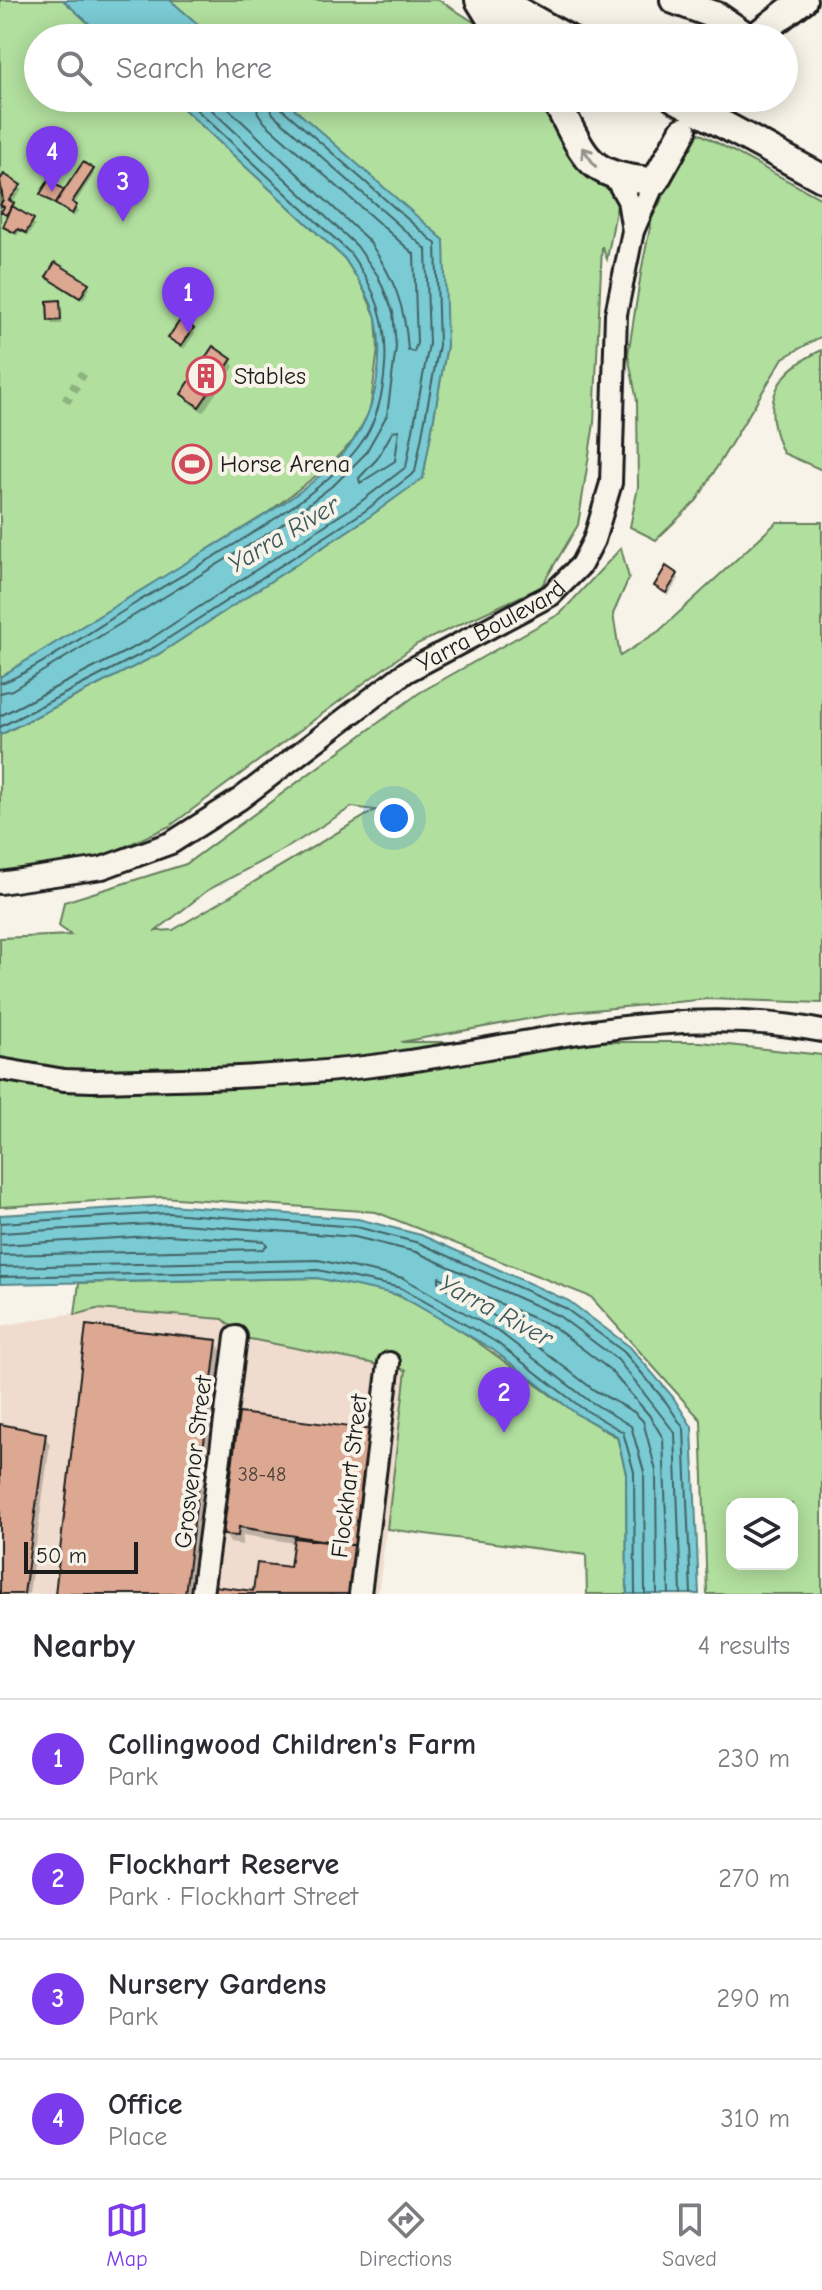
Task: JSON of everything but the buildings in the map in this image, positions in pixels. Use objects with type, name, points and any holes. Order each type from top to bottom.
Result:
[{"type":"main road","points":[[479,0],[496,24]]},
{"type":"main road","points":[[499,0],[542,24]]},
{"type":"main road","points":[[674,0],[717,16],[729,24]]},
{"type":"main road","points":[[770,24],[803,0]]},
{"type":"main road","points":[[562,112],[593,166],[615,177],[655,181]]},
{"type":"main road","points":[[700,112],[822,178]]},
{"type":"main road","name":"Yarra Boulevard","points":[[655,181],[683,131]]},
{"type":"street","points":[[615,177],[628,200],[633,231]]},
{"type":"street","name":"Yarra Boulevard","points":[[0,883],[102,868],[171,843],[240,799],[406,672],[551,595],[581,565],[594,540],[611,483],[616,314],[633,231],[655,181]]},
{"type":"street","points":[[0,1069],[39,1077],[93,1081],[323,1072],[688,1019],[769,1022],[822,1031]]},
{"type":"street","name":"Grosvenor Street","points":[[202,1594],[236,1337]]},
{"type":"street","name":"Flockhart Street","points":[[360,1594],[389,1363]]},
{"type":"shaded area","points":[[97,1309],[223,1319],[245,1338],[407,1371],[378,1594],[0,1594],[0,1326]]},
{"type":"green space","points":[[0,0],[63,0],[90,24],[24,24],[24,112],[187,112],[345,259],[376,317],[378,349],[370,411],[353,441],[325,469],[266,514],[0,677]]},
{"type":"green space","points":[[170,0],[439,0],[477,24],[197,24]]},
{"type":"green space","points":[[291,112],[545,112],[575,156],[609,185],[618,200],[607,259],[602,246],[594,423],[578,525],[541,587],[417,644],[170,826],[91,862],[0,872],[0,735],[159,654],[369,517],[423,477],[447,345]]},
{"type":"green space","points":[[697,132],[822,199],[822,336],[783,358],[697,500],[656,540],[630,527],[638,487],[637,401],[628,355],[652,218]]},
{"type":"green space","points":[[822,350],[822,470],[783,453],[776,435],[773,404],[776,391],[792,368]]},
{"type":"green space","points":[[777,522],[822,522],[822,1003],[708,999],[561,1013],[401,1042],[700,1042],[822,1055],[822,1594],[707,1594],[701,1420],[591,1297],[376,1212],[162,1197],[0,1207],[0,938],[71,935],[59,926],[64,902],[186,864],[419,693],[561,613],[621,548],[629,578],[613,614],[620,656],[659,631]],"holes":[[[352,807],[375,810],[173,930],[156,931],[208,890],[290,846]]]},
{"type":"green space","points":[[317,1278],[382,1290],[430,1312],[617,1437],[626,1473],[627,1594],[587,1594],[586,1555],[387,1529],[406,1370],[245,1338],[223,1319],[97,1309],[75,1315],[79,1283]]},
{"type":"water","points":[[63,0],[170,0],[198,24],[90,24]]},
{"type":"water","name":"Yarra River","points":[[187,112],[298,112],[444,240],[447,345],[423,478],[369,517],[159,654],[0,735],[0,677],[263,517],[322,474],[353,441],[373,398],[379,349],[374,310],[345,259]]},
{"type":"water","name":"Yarra River","points":[[169,1205],[358,1219],[421,1235],[569,1301],[630,1347],[673,1397],[692,1427],[699,1594],[627,1594],[626,1473],[617,1436],[578,1415],[492,1349],[399,1295],[317,1278],[0,1284],[0,1215]]},
{"type":"place","name":"Office","points":[[52,192]]},
{"type":"place","name":"Nursery Gardens","points":[[123,222]]},
{"type":"place","name":"Collingwood Children's Farm","points":[[188,333]]},
{"type":"place","name":"Stables","points":[[206,376]]},
{"type":"place","name":"Horse Arena","points":[[192,464]]},
{"type":"place","name":"Flockhart Reserve","points":[[504,1433]]}]
